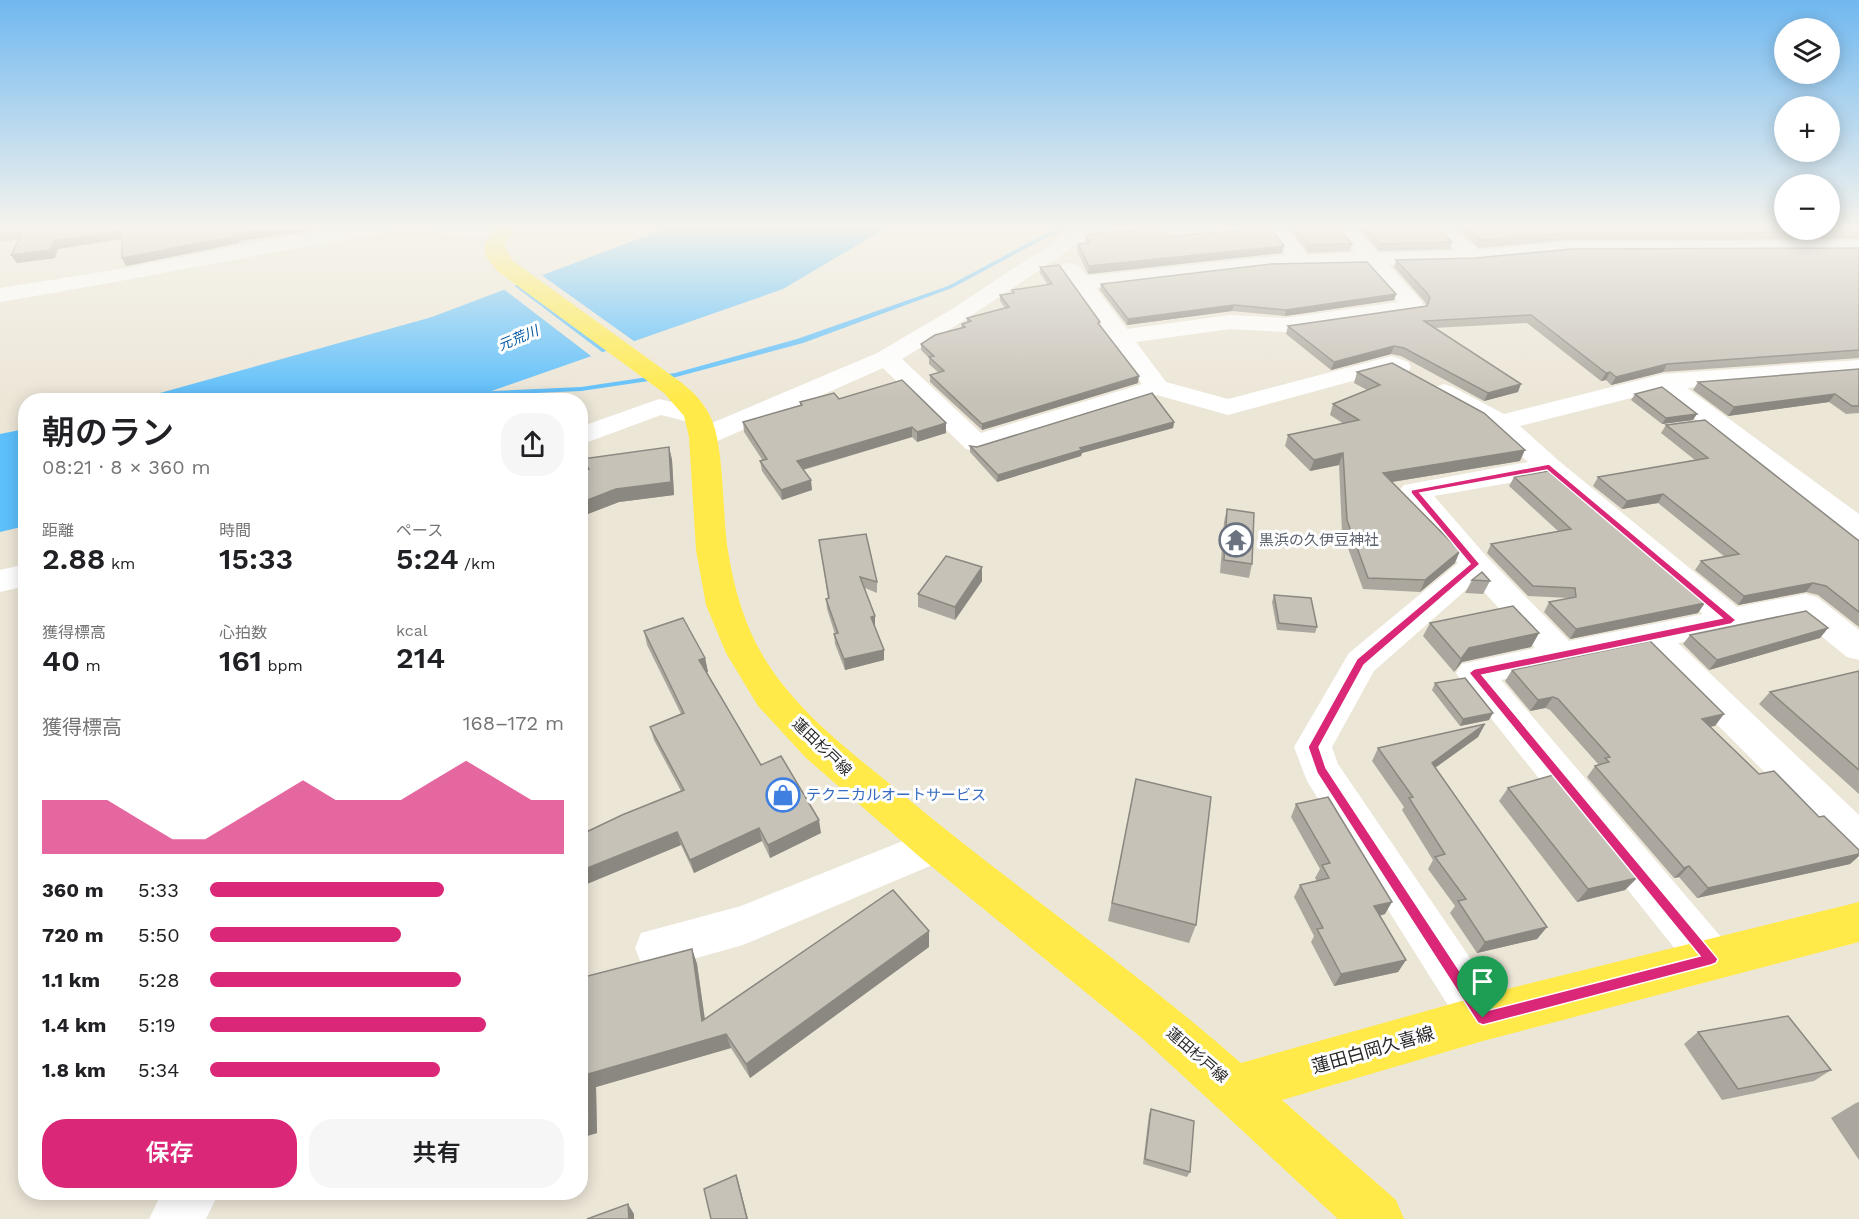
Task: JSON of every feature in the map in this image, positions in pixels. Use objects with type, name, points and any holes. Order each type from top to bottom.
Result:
[{"type":"main road","points":[[531,285],[688,402],[700,426]]},
{"type":"main road","name":"蓮田杉戸線","points":[[700,426],[712,550],[722,605],[743,653],[771,696],[819,747],[935,846],[1160,1023],[1236,1089],[1377,1219]]},
{"type":"main road","name":"蓮田白岡久喜線","points":[[1236,1089],[1483,1018],[1859,922]]},
{"type":"street","points":[[0,295],[64,285]]},
{"type":"street","points":[[588,433],[659,407],[700,426],[886,358],[1004,285]]},
{"type":"street","points":[[1082,285],[1157,387]]},
{"type":"street","points":[[1120,337],[1230,322],[1285,325],[1414,307],[1396,285]]},
{"type":"street","points":[[886,358],[976,443],[1157,387],[1228,407],[1392,363],[1501,423],[1549,467],[1731,620]]},
{"type":"street","points":[[1501,423],[1664,382],[1853,372]]},
{"type":"street","points":[[1664,382],[1859,530]]},
{"type":"street","points":[[1549,467],[1414,491],[1476,564],[1562,655]]},
{"type":"street","points":[[1476,564],[1361,662],[1313,747],[1321,770],[1483,1018]]},
{"type":"street","points":[[0,581],[18,577]]},
{"type":"street","points":[[1711,959],[1474,673],[1805,605],[1859,648]]},
{"type":"street","points":[[1650,637],[1859,841]]},
{"type":"street","points":[[657,948],[743,925],[935,846]]},
{"type":"street","points":[[177,1219],[188,1200]]},
{"type":"water","name":"元荒川","points":[[517,285],[790,285],[486,393],[160,393],[432,317]]},
{"type":"water","points":[[18,430],[18,528],[0,532],[0,434]]},
{"type":"pier","points":[[513,285],[606,355],[595,359],[502,288]]},
{"type":"pier","points":[[519,285],[555,285],[638,344],[612,353]]},
{"type":"building","points":[[1046,285],[1073,285],[1100,322],[1098,323],[1139,376],[982,424],[930,375],[944,371],[929,357],[934,356],[921,344],[935,335],[965,327],[962,324],[971,321],[967,318],[1009,307],[1000,295],[1014,293],[1012,290]]},
{"type":"building","points":[[1102,285],[1388,285],[1396,294],[1286,310],[1234,305],[1128,319]]},
{"type":"building","points":[[1419,285],[1859,285],[1859,350],[1667,364],[1616,377],[1610,372],[1606,373],[1531,315],[1424,321],[1521,384],[1488,393],[1404,348],[1394,346],[1334,362],[1288,326],[1427,306],[1430,298]]},
{"type":"building","points":[[1392,363],[1484,413],[1525,450],[1383,473],[1460,551],[1425,580],[1368,578],[1347,520],[1343,453],[1314,460],[1288,435],[1359,420],[1333,404],[1380,385],[1357,372]]},
{"type":"building","points":[[1859,369],[1859,406],[1852,406],[1835,394],[1734,407],[1698,382]]},
{"type":"building","points":[[902,380],[946,423],[917,432],[912,427],[797,461],[811,480],[781,490],[760,461],[767,459],[743,422],[834,393],[839,399]]},
{"type":"building","points":[[1662,387],[1697,414],[1666,418],[1635,394]]},
{"type":"building","points":[[1152,393],[1174,422],[1080,448],[1082,450],[998,475],[970,446],[977,447]]},
{"type":"building","points":[[1705,420],[1859,541],[1859,612],[1826,586],[1813,583],[1744,596],[1701,561],[1739,554],[1663,494],[1627,501],[1598,477],[1708,458],[1666,425]]},
{"type":"building","points":[[669,447],[671,482],[616,489],[588,500],[588,458]]},
{"type":"building","points":[[1548,471],[1705,603],[1576,629],[1549,602],[1576,597],[1575,588],[1533,586],[1491,544],[1571,529],[1514,477]]},
{"type":"building","points":[[1227,509],[1254,513],[1252,564],[1224,560]]},
{"type":"building","points":[[866,534],[877,582],[860,577],[875,616],[871,617],[884,650],[844,659],[834,634],[838,633],[826,599],[829,598],[819,540]]},
{"type":"building","points":[[946,556],[982,567],[955,607],[918,594]]},
{"type":"building","points":[[1482,572],[1490,581],[1472,580]]},
{"type":"building","points":[[1274,595],[1311,598],[1317,627],[1279,623]]},
{"type":"building","points":[[1513,606],[1539,633],[1469,648],[1461,659],[1430,623]]},
{"type":"building","points":[[1806,611],[1828,628],[1717,660],[1690,635]]},
{"type":"building","points":[[683,618],[705,658],[699,660],[761,765],[781,756],[819,820],[768,845],[759,828],[690,860],[677,832],[588,868],[588,831],[684,790],[650,727],[684,713],[644,631]]},
{"type":"building","points":[[1650,641],[1724,714],[1702,719],[1759,774],[1774,771],[1819,817],[1824,816],[1859,850],[1859,854],[1708,888],[1689,866],[1684,868],[1595,766],[1609,762],[1605,758],[1610,757],[1558,699],[1553,697],[1538,700],[1512,670]]},
{"type":"building","points":[[1859,671],[1859,770],[1770,692]]},
{"type":"building","points":[[1465,678],[1493,713],[1463,719],[1435,683]]},
{"type":"building","points":[[1485,724],[1432,763],[1547,927],[1485,942],[1458,901],[1466,899],[1435,857],[1445,854],[1409,798],[1413,797],[1378,748]]},
{"type":"building","points":[[1553,775],[1637,878],[1588,889],[1508,788]]},
{"type":"building","points":[[1136,779],[1211,797],[1196,925],[1112,903]]},
{"type":"building","points":[[1328,797],[1392,902],[1374,906],[1406,960],[1341,974],[1317,929],[1323,928],[1300,885],[1329,878],[1322,865],[1330,863],[1296,804]]},
{"type":"building","points":[[893,890],[929,931],[746,1064],[726,1034],[588,1074],[588,976],[692,949],[702,1021]]},
{"type":"building","points":[[1788,1016],[1831,1070],[1738,1089],[1698,1032]]},
{"type":"building","points":[[588,1074],[589,1120],[588,1120]]},
{"type":"building","points":[[1151,1109],[1194,1121],[1190,1172],[1145,1159]]},
{"type":"building","points":[[736,1175],[747,1219],[711,1219],[704,1189]]},
{"type":"building","points":[[628,1204],[629,1219],[587,1219]]},
{"type":"waterway","points":[[494,393],[581,389],[676,375],[800,341],[954,285]]},
{"type":"place","name":"黒浜の久伊豆神社","points":[[1236,540]]},
{"type":"place","name":"テクニカルオートサービス","points":[[783,795]]},
{"type":"route","points":[[1549,467],[1731,620],[1474,673],[1711,959],[1483,1018],[1321,770],[1313,747],[1361,662],[1476,564],[1414,491],[1549,467]]}]
